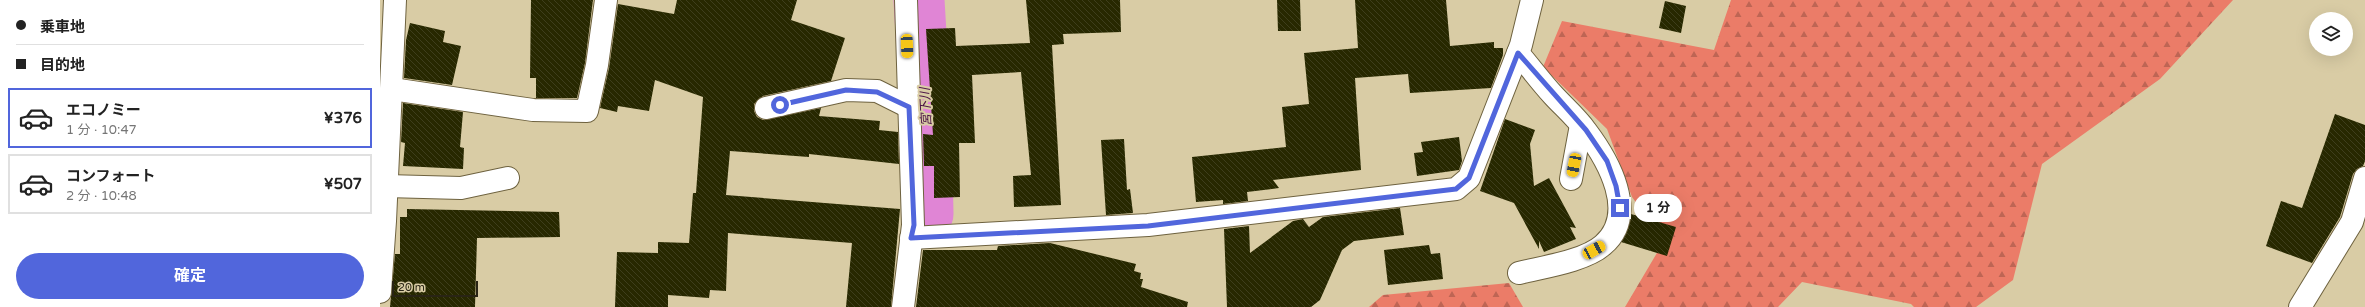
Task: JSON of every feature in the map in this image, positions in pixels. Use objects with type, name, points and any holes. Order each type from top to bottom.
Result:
[{"type":"street","points":[[380,292],[392,89],[395,0]]},
{"type":"street","points":[[392,89],[533,110],[588,111],[597,65],[606,0]]},
{"type":"street","points":[[903,307],[911,238],[914,225],[905,0]]},
{"type":"street","points":[[911,238],[1148,226],[1456,189],[1469,178],[1518,53],[1532,0]]},
{"type":"street","points":[[1518,53],[1582,125],[1607,161],[1616,186],[1620,208],[1616,228],[1603,245],[1586,255],[1519,273]]},
{"type":"street","points":[[766,108],[846,90],[877,92],[909,107]]},
{"type":"street","points":[[1571,179],[1582,125]]},
{"type":"street","points":[[386,186],[461,188],[508,178]]},
{"type":"street","points":[[2300,307],[2359,226],[2365,178]]},
{"type":"green space","points":[[1731,0],[2233,0],[2160,79],[2042,164],[2013,280],[1976,307],[1914,307],[1911,304],[1802,282],[1778,307],[1625,307],[1664,241],[1632,197],[1607,129],[1543,67],[1562,21],[1714,50]]},
{"type":"green space","points":[[1509,283],[1523,307],[1369,307],[1383,295]]},
{"type":"building","points":[[531,0],[593,0],[585,63],[577,98],[536,98],[536,78],[530,78]]},
{"type":"building","points":[[677,0],[797,0],[791,20],[845,38],[831,81],[763,96],[754,104],[754,111],[757,117],[763,120],[821,108],[819,116],[880,121],[879,130],[898,132],[899,164],[809,154],[809,157],[730,151],[726,195],[900,209],[891,307],[846,307],[852,243],[728,233],[726,291],[710,290],[709,298],[668,295],[668,307],[615,307],[617,252],[658,253],[658,242],[689,243],[693,193],[696,193],[703,97],[655,80],[649,111],[618,106],[617,112],[600,108],[609,68],[618,4],[674,14]]},
{"type":"building","points":[[1026,0],[1120,0],[1121,32],[1063,34],[1064,44],[1052,45],[1061,205],[1014,207],[1013,176],[1031,175],[1021,72],[972,75],[975,143],[959,143],[960,197],[934,198],[934,166],[924,166],[923,134],[933,135],[926,29],[955,28],[956,46],[1030,43]]},
{"type":"building","points":[[1277,0],[1300,0],[1301,31],[1278,31]]},
{"type":"building","points":[[1355,0],[1446,0],[1450,46],[1494,42],[1494,48],[1503,48],[1503,55],[1491,88],[1410,93],[1408,74],[1355,78],[1361,170],[1273,180],[1279,188],[1247,192],[1248,201],[1223,204],[1223,200],[1196,202],[1192,157],[1286,147],[1282,107],[1309,104],[1304,53],[1358,48]]},
{"type":"building","points":[[1665,1],[1686,6],[1681,33],[1659,28]]},
{"type":"building","points":[[410,23],[445,31],[443,42],[461,46],[452,85],[404,78],[406,40]]},
{"type":"building","points":[[403,103],[463,112],[460,147],[464,148],[463,169],[403,166],[405,143],[401,142]]},
{"type":"building","points":[[2335,114],[2365,125],[2365,161],[2363,166],[2357,169],[2353,174],[2340,217],[2312,263],[2266,246],[2281,201],[2302,208]]},
{"type":"building","points":[[1505,119],[1535,130],[1530,144],[1534,186],[1549,178],[1576,228],[1570,227],[1576,239],[1544,252],[1539,241],[1539,249],[1514,203],[1480,191]]},
{"type":"building","points":[[1459,137],[1462,161],[1459,170],[1417,176],[1414,153],[1423,152],[1421,142]]},
{"type":"building","points":[[1124,139],[1127,190],[1130,189],[1133,213],[1106,215],[1101,140]]},
{"type":"building","points":[[1400,208],[1404,235],[1354,241],[1342,250],[1320,300],[1311,307],[1227,307],[1224,229],[1249,226],[1250,253],[1293,221],[1303,219],[1309,227],[1323,217]]},
{"type":"building","points":[[407,209],[559,212],[560,237],[477,238],[475,307],[390,307],[395,254],[400,254],[400,217],[407,217]]},
{"type":"building","points":[[1631,214],[1676,227],[1667,256],[1621,242],[1630,222]]},
{"type":"building","points":[[1050,243],[1136,264],[1134,271],[1141,273],[1140,279],[1143,279],[1141,287],[1188,302],[1187,307],[916,307],[923,250],[997,250],[998,246]]},
{"type":"building","points":[[1429,245],[1431,254],[1440,253],[1443,279],[1388,285],[1384,250]]},
{"type":"waterway","name":"宮下川","points":[[919,0],[926,118],[928,214]]},
{"type":"route","points":[[780,105],[846,90],[877,92],[909,107],[914,225],[911,238],[1148,226],[1456,189],[1469,178],[1518,53],[1553,96],[1586,130],[1607,161],[1616,186],[1620,208]]}]
